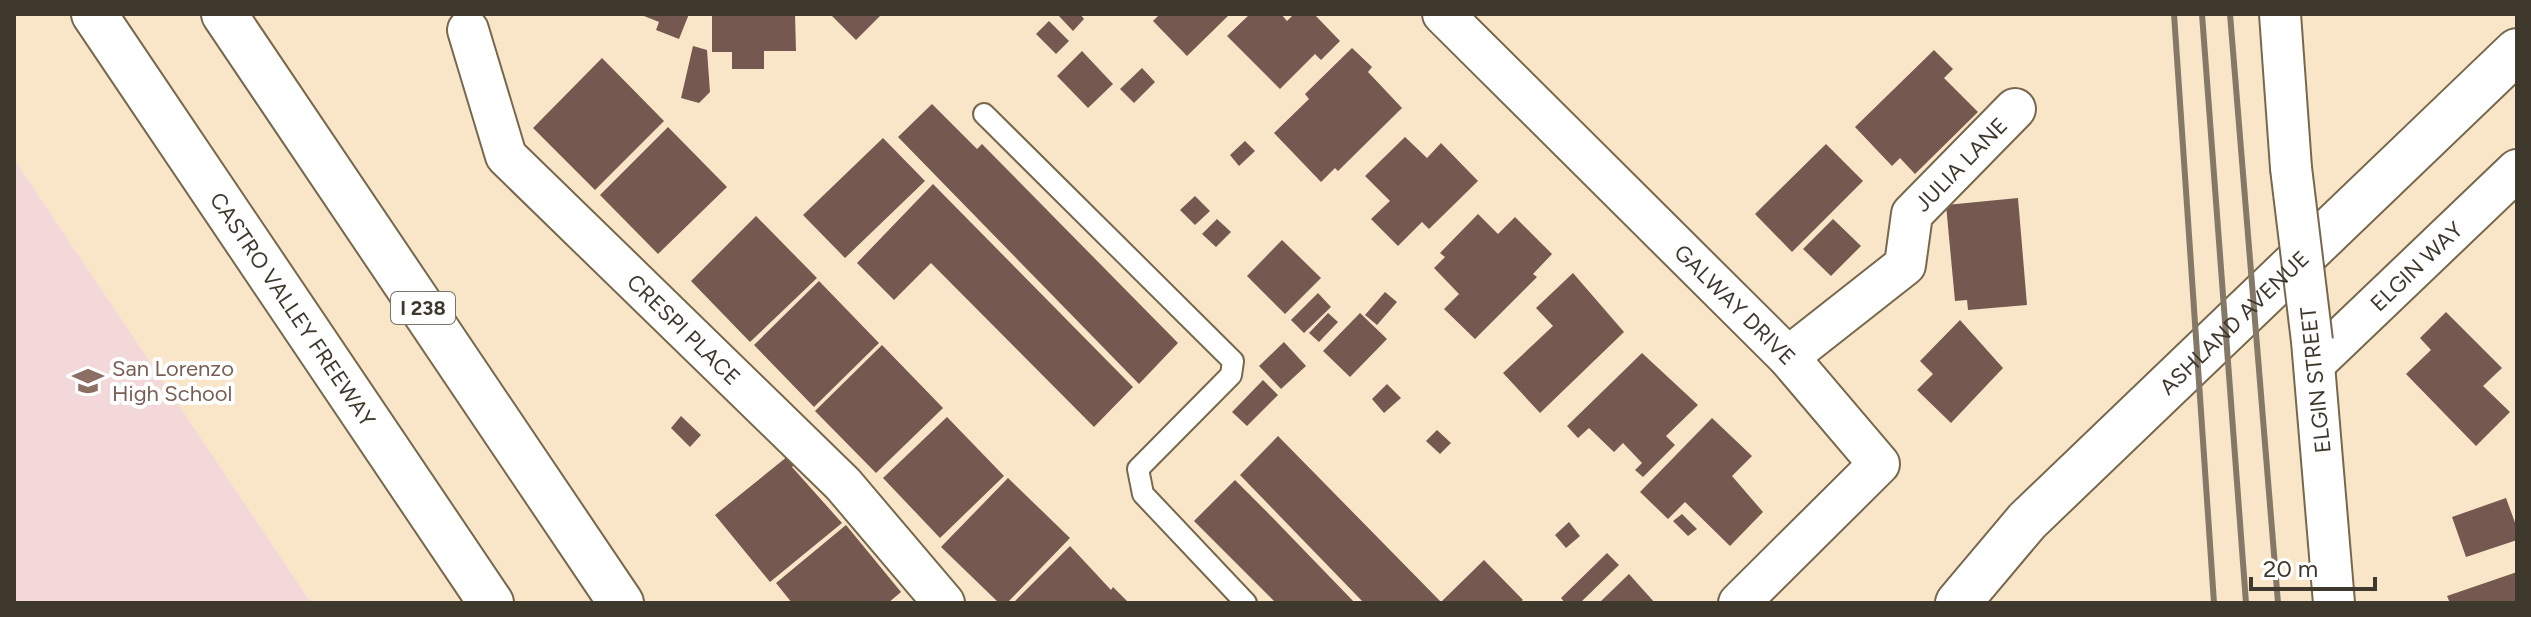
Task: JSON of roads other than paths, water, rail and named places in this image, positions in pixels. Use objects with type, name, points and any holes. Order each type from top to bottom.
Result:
[{"type":"main road","name":"CASTRO VALLEY FREEWAY","points":[[94,14],[491,603]]},
{"type":"main road","name":"I 238","points":[[224,14],[621,603]]},
{"type":"main road","name":"ASHLAND AVENUE","points":[[1958,603],[2027,521],[2517,51]]},
{"type":"street","name":"GALWAY DRIVE","points":[[1443,14],[1788,357],[1879,464],[1739,603]]},
{"type":"street","name":"ELGIN STREET","points":[[2280,14],[2291,168],[2314,352],[2334,603]]},
{"type":"street","name":"CRESPI PLACE","points":[[460,22],[506,156],[843,484],[944,603]]},
{"type":"street","name":"JULIA LANE","points":[[1788,357],[1905,265],[1912,214],[2015,109]]},
{"type":"street","name":"ELGIN WAY","points":[[2314,352],[2517,170]]},
{"type":"lane","points":[[984,114],[1233,361],[1231,375],[1138,469],[1143,494],[1246,603]]},
{"type":"railway","points":[[2174,14],[2214,603]]},
{"type":"railway","points":[[2202,14],[2246,603]]},
{"type":"railway","points":[[2230,14],[2278,603]]},
{"type":"place","name":"San Lorenzo High School","points":[[88,381]]}]
